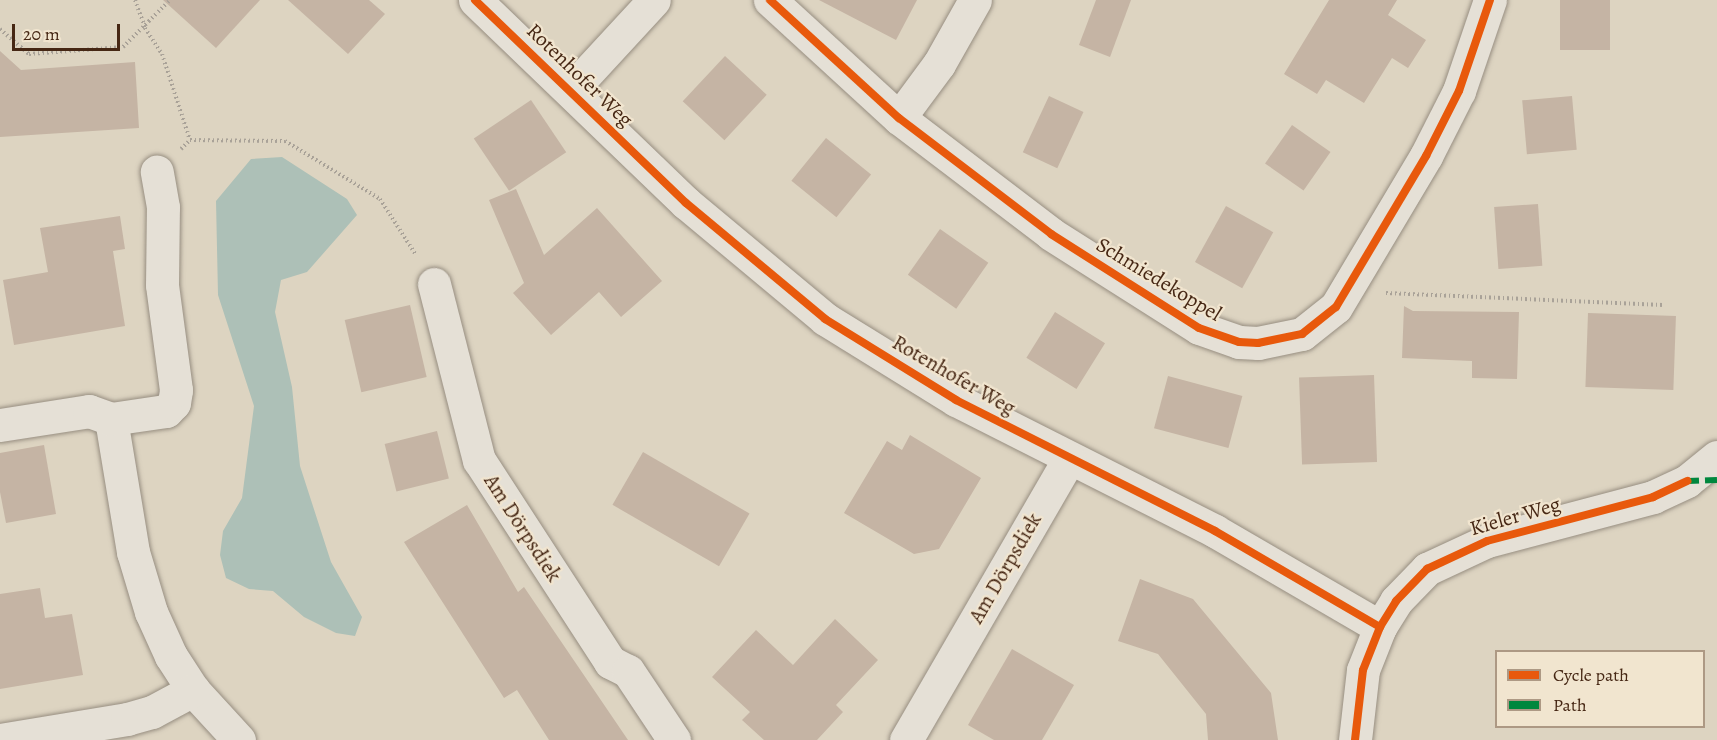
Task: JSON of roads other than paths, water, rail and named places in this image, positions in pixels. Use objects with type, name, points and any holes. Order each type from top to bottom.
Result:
[{"type":"street","name":"Rotenhofer Weg","points":[[475,0],[686,203],[825,318],[956,400],[1068,459],[1215,531],[1380,627]]},
{"type":"street","points":[[571,90],[654,0]]},
{"type":"street","name":"Schmiedekoppel","points":[[770,0],[899,118],[1051,234],[1199,328],[1217,336],[1258,343],[1302,334],[1336,307],[1426,156],[1459,91],[1490,0]]},
{"type":"street","points":[[899,118],[939,64],[975,0]]},
{"type":"street","points":[[0,425],[89,411],[111,419],[166,411],[174,403],[176,390],[162,285],[162,207],[157,172]]},
{"type":"street","name":"Am Dörpsdiek","points":[[434,284],[479,460],[610,662],[628,671],[674,740]]},
{"type":"street","points":[[111,419],[140,579],[171,656],[193,690],[239,740]]},
{"type":"street","name":"Kieler Weg","points":[[1380,627],[1411,584],[1427,569],[1457,552],[1544,524],[1653,497],[1687,481],[1717,457]]},
{"type":"street","name":"Am Dörpsdiek","points":[[906,740],[1068,459]]},
{"type":"street","points":[[1355,740],[1363,670],[1380,627]]},
{"type":"street","points":[[0,740],[127,719],[152,712],[193,690]]}]
